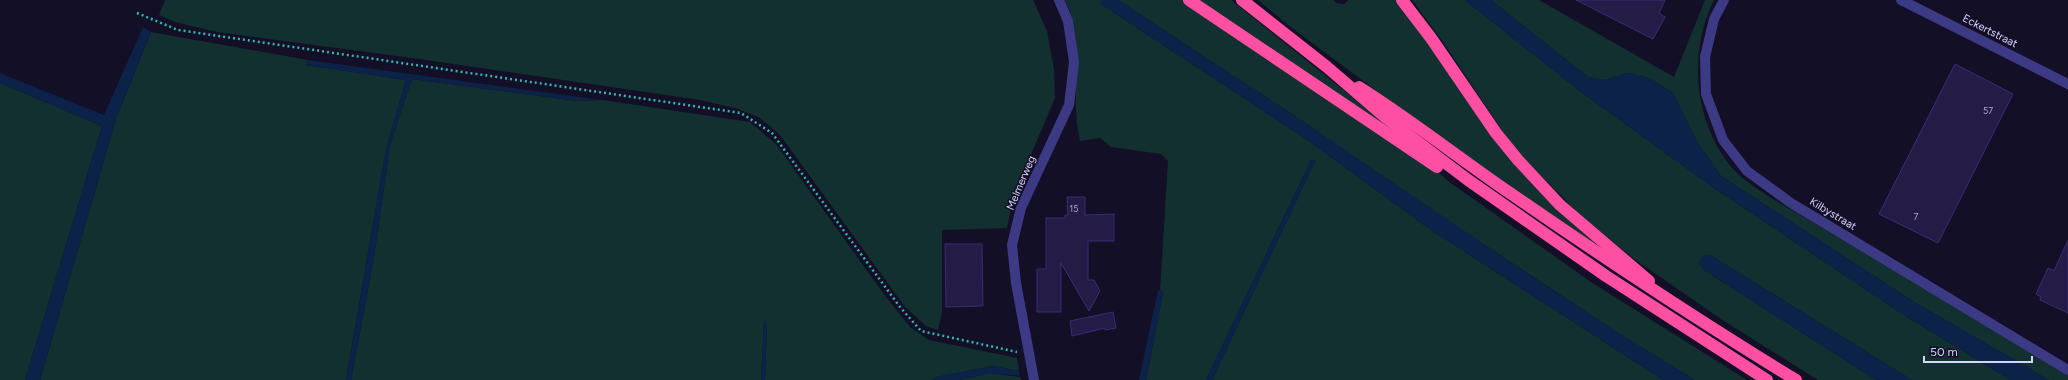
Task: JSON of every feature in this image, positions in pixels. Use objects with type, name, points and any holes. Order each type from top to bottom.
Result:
[{"type":"highway","points":[[1189,0],[1448,174],[1468,180]]},
{"type":"highway","points":[[1242,0],[1327,67],[1384,117],[1468,180],[1606,276],[1767,380]]},
{"type":"highway","points":[[1402,0],[1431,38],[1496,133],[1538,183],[1560,205],[1672,301]]},
{"type":"highway","points":[[1327,67],[1388,106],[1509,192],[1672,301],[1796,380]]},
{"type":"street","name":"Melmerweg","points":[[1034,380],[1016,283],[1012,245],[1021,208],[1069,105],[1074,62],[1068,21],[1059,0]]},
{"type":"street","name":"Kilbystraat","points":[[1724,0],[1714,19],[1705,57],[1706,94],[1716,126],[1723,140],[1747,171],[1791,203],[2068,370]]},
{"type":"street","name":"Eckertstraat","points":[[1901,0],[2068,84]]},
{"type":"path","points":[[137,13],[178,30],[741,113],[772,133],[895,300],[921,331],[1029,355]]},
{"type":"green space","points":[[165,0],[1033,0],[1047,31],[1054,69],[1055,98],[1013,197],[1007,228],[942,230],[942,313],[938,330],[926,326],[905,307],[780,135],[760,118],[738,109],[700,100],[419,59],[217,32],[175,22],[159,15]]},
{"type":"green space","points":[[1065,0],[1101,0],[1101,4],[1309,141],[1428,228],[1663,380],[1212,380],[1315,161],[1311,160],[1206,380],[1146,380],[1163,292],[1160,291],[1168,161],[1161,154],[1111,147],[1100,138],[1080,141],[1076,114],[1076,40],[1071,13]]},
{"type":"green space","points":[[1118,0],[1231,0],[1392,129],[1448,181],[1591,282],[1747,380],[1695,380],[1624,337],[1411,196],[1295,116]]},
{"type":"green space","points":[[1258,0],[1333,0],[1336,3],[1344,4],[1348,0],[1397,0],[1516,166],[1534,186],[1625,264],[1488,174],[1288,25]]},
{"type":"green space","points":[[1412,0],[1465,0],[1581,92],[1714,188],[1907,317],[2011,380],[1912,380],[1710,255],[1704,255],[1704,270],[1876,380],[1818,380],[1724,321],[1634,259],[1581,216],[1513,147],[1439,36]]},
{"type":"green space","points":[[1491,0],[1539,0],[1674,77],[1705,0],[1714,0],[1705,21],[1700,43],[1698,66],[1699,89],[1703,112],[1711,134],[1722,154],[1736,172],[1771,198],[2068,371],[2068,380],[2049,380],[1914,302],[1721,176],[1697,142],[1673,93],[1649,78],[1627,73],[1605,80],[1588,77]]},
{"type":"green space","points":[[151,32],[308,60],[306,65],[406,80],[386,149],[346,380],[40,380],[116,119]]},
{"type":"green space","points":[[412,79],[578,101],[603,100],[750,122],[776,144],[886,297],[910,327],[929,340],[1017,358],[1019,371],[993,366],[936,377],[932,380],[765,380],[767,325],[764,322],[761,380],[351,380],[374,257],[390,145]]},
{"type":"green space","points":[[0,83],[102,126],[25,380],[0,380]]},
{"type":"green space","points":[[990,373],[1020,377],[1021,380],[959,380]]},
{"type":"water","points":[[1101,0],[1118,0],[1295,116],[1593,317],[1695,380],[1663,380],[1428,228],[1309,141],[1101,4]]},
{"type":"water","points":[[1465,0],[1491,0],[1588,77],[1605,80],[1627,73],[1649,78],[1673,93],[1697,142],[1721,176],[1914,302],[2049,380],[2011,380],[1907,317],[1714,188],[1581,92]]},
{"type":"water","points":[[143,27],[151,32],[116,119],[40,380],[25,380],[102,126],[0,83],[0,73],[104,115]]},
{"type":"water","points":[[308,60],[602,100],[578,101],[412,79],[390,145],[374,257],[351,380],[346,380],[386,149],[406,80],[306,65]]},
{"type":"water","points":[[1311,160],[1315,161],[1212,380],[1206,380]]},
{"type":"water","points":[[1704,255],[1710,255],[1912,380],[1876,380],[1704,270],[1698,263]]},
{"type":"water","points":[[1158,290],[1163,292],[1146,380],[1139,380]]},
{"type":"water","points":[[764,321],[767,324],[765,380],[761,380]]},
{"type":"water","points":[[993,366],[1019,371],[1020,376],[990,373],[959,380],[932,380],[936,377]]},
{"type":"building","points":[[1576,0],[1665,0],[1659,13],[1665,17],[1653,39]]},
{"type":"building","points":[[1955,64],[2013,94],[1938,243],[1879,214]]},
{"type":"building","points":[[1067,197],[1085,197],[1085,215],[1114,214],[1114,241],[1088,241],[1088,280],[1094,280],[1100,291],[1089,311],[1061,263],[1061,312],[1037,312],[1037,269],[1046,269],[1046,218],[1065,218],[1065,215],[1068,215]]},
{"type":"building","points":[[2068,240],[2068,313],[2040,300],[2041,297],[2036,294],[2048,268],[2054,271]]},
{"type":"building","points":[[945,244],[982,244],[983,306],[946,307]]},
{"type":"building","points":[[1113,312],[1116,328],[1105,330],[1105,328],[1072,336],[1070,321]]}]
